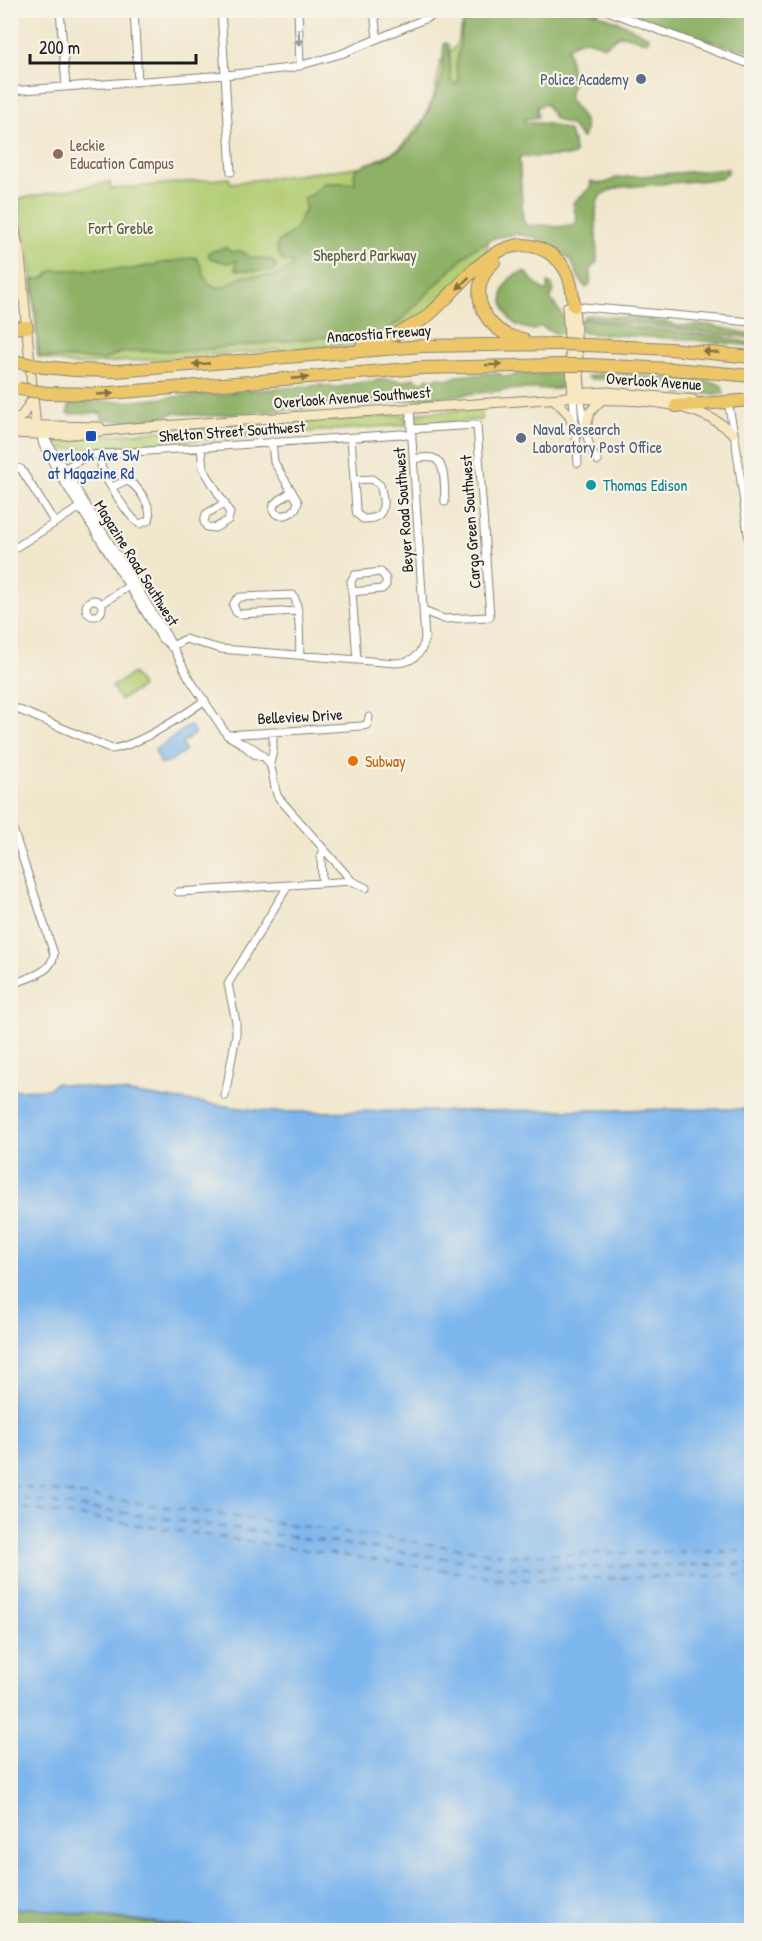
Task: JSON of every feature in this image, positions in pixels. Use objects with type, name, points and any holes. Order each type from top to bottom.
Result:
[{"type":"highway","points":[[239,361],[278,353],[361,345],[393,336],[432,313],[494,253],[514,246],[537,247],[561,262],[570,280],[570,306]]},
{"type":"highway","points":[[560,342],[515,338],[495,328],[482,310],[479,296],[481,282],[488,268],[500,257],[513,252],[534,253],[548,259],[559,270],[570,306]]},
{"type":"highway","points":[[10,328],[27,327]]},
{"type":"highway","name":"Anacostia Freeway","points":[[14,362],[74,370],[116,370],[422,346],[560,342],[752,357]]},
{"type":"highway","points":[[15,389],[47,393],[99,394],[411,369],[561,365],[673,369],[752,376]]},
{"type":"highway","points":[[676,406],[752,400]]},
{"type":"street","points":[[60,10],[66,87]]},
{"type":"street","points":[[134,10],[138,82]]},
{"type":"street","points":[[221,10],[231,172]]},
{"type":"street","points":[[298,10],[300,66]]},
{"type":"street","points":[[374,10],[377,39]]},
{"type":"street","points":[[10,91],[226,75],[300,66],[332,57],[447,10]]},
{"type":"street","points":[[605,10],[752,65]]},
{"type":"street","points":[[10,208],[20,255],[33,398],[39,430]]},
{"type":"street","points":[[598,461],[592,453],[578,397],[570,306],[752,322]]},
{"type":"street","name":"Overlook Avenue","points":[[578,397],[602,392],[678,399],[721,399],[728,402]]},
{"type":"street","points":[[578,397],[575,430],[578,463]]},
{"type":"street","name":"Overlook Avenue Southwest","points":[[10,433],[39,430],[132,428],[578,397]]},
{"type":"street","name":"Overlook Avenue","points":[[578,397],[676,406],[705,416],[734,433]]},
{"type":"street","points":[[10,423],[25,414],[33,398]]},
{"type":"street","points":[[554,399],[569,414],[575,430]]},
{"type":"street","points":[[586,427],[590,412],[602,399]]},
{"type":"street","points":[[728,402],[752,564]]},
{"type":"street","name":"Beyer Road Southwest","points":[[171,647],[185,639],[221,649],[399,663],[413,659],[422,651],[425,643],[410,409]]},
{"type":"street","name":"Overlook Avenue Southwest","points":[[10,423],[39,430]]},
{"type":"street","name":"Shelton Street Southwest","points":[[61,471],[86,456],[101,454],[404,434],[477,425]]},
{"type":"street","name":"Cargo Green Southwest","points":[[423,610],[444,619],[490,617],[477,425]]},
{"type":"street","name":"Magazine Road Southwest","points":[[39,430],[43,445],[132,584],[162,639],[171,647],[227,735]]},
{"type":"street","points":[[351,437],[354,480],[357,514],[363,519],[377,517],[382,508],[380,484],[372,479],[354,480]]},
{"type":"street","points":[[272,442],[274,462],[292,491]]},
{"type":"street","points":[[201,447],[203,468],[225,502]]},
{"type":"street","points":[[101,454],[102,471],[112,487],[133,520],[140,524],[149,520],[150,509],[132,483],[125,481],[112,487]]},
{"type":"street","points":[[413,459],[434,458],[439,462],[442,468],[445,502]]},
{"type":"street","points":[[10,466],[21,469],[55,523]]},
{"type":"street","points":[[10,551],[82,505]]},
{"type":"street","name":"Beyer Road Southwest","points":[[378,572],[385,576],[386,585],[382,589],[352,592],[352,579],[357,574],[378,572]]},
{"type":"street","points":[[101,604],[132,584]]},
{"type":"street","points":[[352,592],[357,660]]},
{"type":"street","points":[[297,611],[240,614],[236,612],[233,605],[240,597],[288,594],[296,598],[297,611],[300,656]]},
{"type":"street","points":[[10,706],[112,749],[124,748],[138,741],[205,700]]},
{"type":"street","name":"Belleview Drive","points":[[227,735],[361,726],[367,725],[369,717]]},
{"type":"street","points":[[273,732],[270,764],[274,789],[278,797],[352,881],[366,888]]},
{"type":"street","points":[[227,735],[241,743],[253,746],[270,764]]},
{"type":"street","points":[[10,820],[52,943],[54,958],[44,971],[10,985]]},
{"type":"street","points":[[11,853],[21,850]]},
{"type":"street","points":[[322,883],[321,856],[324,850]]},
{"type":"street","points":[[178,892],[352,881]]},
{"type":"street","points":[[225,1096],[236,1037],[236,1022],[228,984],[286,885]]},
{"type":"green space","name":"Shepherd Parkway","points":[[469,10],[601,11],[509,59],[486,261],[413,333],[388,342],[76,365],[38,357],[31,267],[17,199],[110,182],[111,189],[229,178],[231,183],[366,166],[400,148],[423,121],[435,93],[440,62],[456,46]]},
{"type":"green space","name":"Shepherd Parkway","points":[[471,11],[589,11],[617,21],[649,37],[648,41],[644,41],[620,35],[604,46],[590,41],[581,41],[568,48],[573,83],[568,99],[582,117],[585,132],[581,138],[572,126],[555,119],[546,104],[537,107],[538,117],[524,119],[526,122],[548,124],[568,130],[575,153],[572,156],[519,157],[523,218],[526,226],[558,227],[575,224],[577,221],[573,203],[590,188],[591,181],[601,184],[616,178],[725,169],[728,169],[728,172],[720,179],[622,187],[602,195],[598,200],[596,212],[597,262],[591,268],[590,284],[586,288],[571,261],[563,253],[534,237],[515,234],[494,238],[471,250],[398,323],[373,337],[360,340],[327,337],[189,351],[137,351],[119,353],[104,360],[39,357],[33,280],[44,278],[53,270],[132,269],[195,257],[209,282],[222,287],[241,277],[279,274],[292,266],[293,263],[283,261],[277,247],[281,240],[293,231],[306,209],[303,198],[312,195],[324,183],[355,183],[356,169],[383,159],[401,149],[421,128],[442,79],[444,43],[448,44],[449,48],[451,80],[455,84],[459,82],[456,68],[464,18]]},
{"type":"green space","points":[[623,11],[751,11],[751,51],[686,34]]},
{"type":"green space","points":[[225,247],[232,252],[241,251],[249,257],[272,260],[277,267],[272,271],[238,270],[235,269],[236,261],[227,263],[210,258],[208,253]]},
{"type":"green space","points":[[527,273],[545,291],[548,291],[548,283],[552,285],[554,290],[550,298],[563,316],[565,333],[555,333],[540,326],[534,330],[521,327],[509,318],[503,303],[505,287],[514,275]]},
{"type":"green space","points":[[588,315],[635,318],[677,326],[709,325],[751,334],[751,338],[584,319],[722,337],[751,343],[751,346],[685,339],[584,333],[581,331],[581,323],[582,319]]},
{"type":"green space","points":[[497,373],[505,377],[519,374],[566,374],[568,385],[557,389],[517,389],[209,416],[173,413],[159,419],[125,421],[102,419],[102,413],[67,414],[73,402],[135,401],[322,385],[335,388],[386,379],[405,381],[413,378],[423,383],[427,378],[432,380],[439,377],[448,380],[457,376]]},
{"type":"green space","points":[[598,374],[714,382],[722,386],[724,394],[678,394],[675,386],[668,383],[587,377]]},
{"type":"green space","points":[[476,409],[482,414],[482,420],[418,425],[415,422],[415,416],[419,413]]},
{"type":"green space","points":[[402,415],[406,417],[406,425],[57,450],[55,440],[132,433]]},
{"type":"green space","points":[[133,673],[142,687],[120,700],[112,687]]},
{"type":"green space","points":[[30,1908],[206,1930],[11,1930],[10,1910]]},
{"type":"water","points":[[190,725],[195,733],[182,744],[185,751],[166,764],[161,764],[155,750]]},
{"type":"water","points":[[55,1083],[270,1112],[751,1109],[751,1930],[219,1930],[30,1908],[11,1910],[11,1090],[49,1089]]},
{"type":"ferry route","points":[[10,1485],[507,1555],[752,1551]]},
{"type":"ferry route","points":[[10,1497],[515,1568],[752,1564]]},
{"type":"ferry route","points":[[10,1506],[511,1580],[752,1575]]},
{"type":"place","name":"Police Academy","points":[[641,79]]},
{"type":"place","name":"Leckie Education Campus","points":[[58,154]]},
{"type":"place","name":"Overlook Ave SW at Magazine Rd","points":[[91,436]]},
{"type":"place","name":"Naval Research Laboratory Post Office","points":[[521,438]]},
{"type":"place","name":"Thomas Edison","points":[[591,485]]},
{"type":"place","name":"Subway","points":[[353,761]]},
{"type":"park label","name":"Fort Greble","points":[[121,228]]}]
